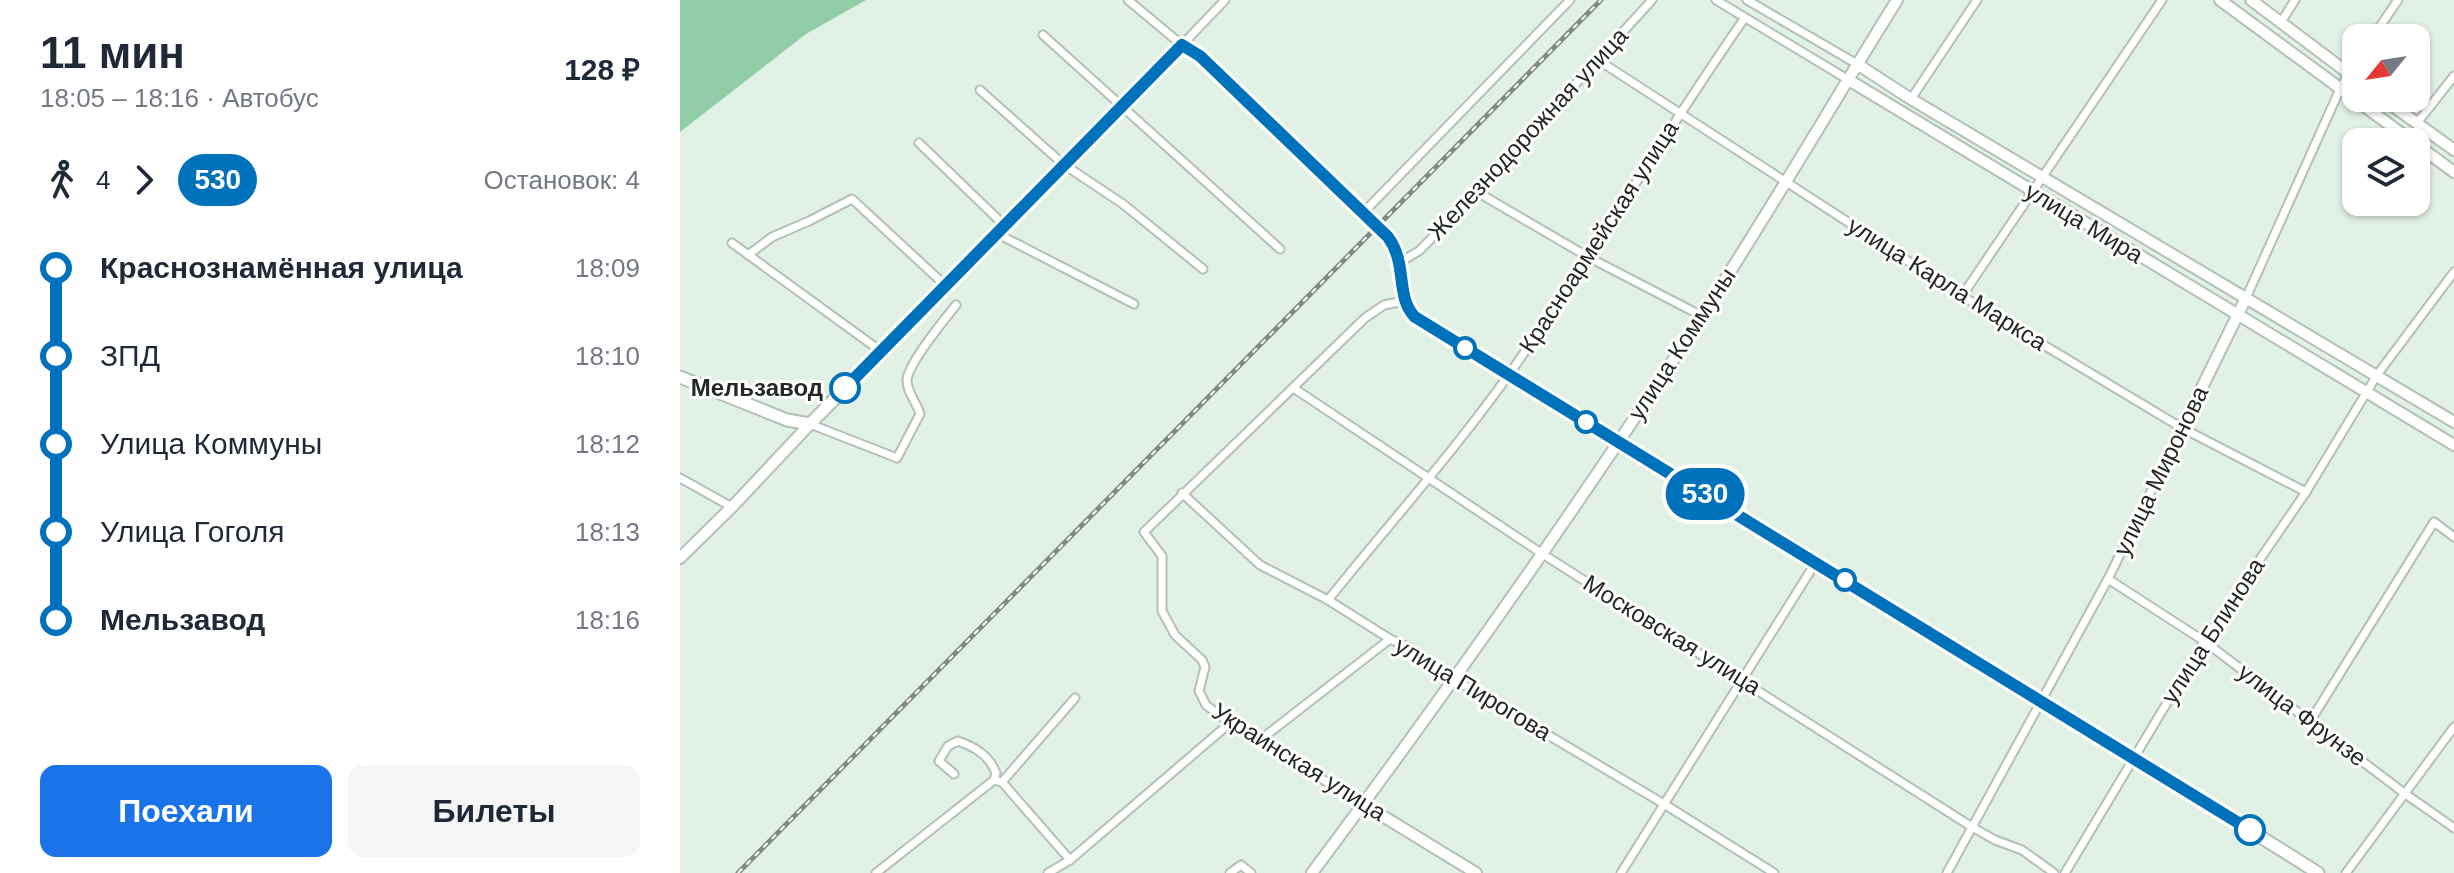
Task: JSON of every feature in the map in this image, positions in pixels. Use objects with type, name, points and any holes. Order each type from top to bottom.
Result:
[{"type":"main road","points":[[680,377],[787,420],[810,424],[1182,45],[1200,56],[1393,245],[1400,262],[1404,301],[1415,317],[2318,873]]},
{"type":"street","points":[[1128,0],[1182,45],[1225,0]]},
{"type":"street","points":[[1363,213],[1570,0]]},
{"type":"street","name":"Железнодорожная улица","points":[[1400,262],[1419,251],[1477,192],[1652,0]]},
{"type":"street","name":"улица Мира","points":[[1716,0],[2454,445]]},
{"type":"street","name":"улица Коммуны","points":[[1312,873],[1454,679],[1619,442],[1702,316],[1897,0]]},
{"type":"street","points":[[1911,99],[1977,0]]},
{"type":"street","points":[[1962,296],[2162,0]]},
{"type":"street","points":[[2220,0],[2393,128]]},
{"type":"street","points":[[2251,0],[2342,68]]},
{"type":"street","points":[[2281,22],[2295,0]]},
{"type":"street","points":[[2382,24],[2398,0]]},
{"type":"street","name":"улица Мира","points":[[1750,1],[2454,422]]},
{"type":"street","name":"Красноармейская улица","points":[[1328,600],[1432,478],[1508,375],[1590,258],[1680,112],[1744,19]]},
{"type":"street","points":[[1043,35],[1280,249]]},
{"type":"street","name":"улица Карла Маркса","points":[[1598,60],[1962,296],[2182,428],[2306,492]]},
{"type":"street","points":[[2417,123],[2454,76]]},
{"type":"street","name":"улица Миронова","points":[[1947,873],[2039,700],[2108,579],[2238,315],[2340,89]]},
{"type":"street","points":[[980,90],[1063,164],[1123,204],[1203,269]]},
{"type":"street","points":[[2402,112],[2454,150]]},
{"type":"street","points":[[919,143],[1000,229],[1134,304]]},
{"type":"street","points":[[2430,155],[2454,172]]},
{"type":"street","points":[[1477,192],[1590,258],[1702,316]]},
{"type":"street","points":[[748,255],[772,237],[852,199],[946,286]]},
{"type":"street","points":[[732,243],[882,352]]},
{"type":"street","points":[[2377,375],[2454,272]]},
{"type":"street","points":[[1182,493],[1376,310],[1404,301]]},
{"type":"street","points":[[680,558],[810,424],[897,458],[920,414],[907,380],[939,325],[956,305]]},
{"type":"street","name":"улица Блинова","points":[[2065,873],[2204,641],[2306,492],[2377,375]]},
{"type":"street","name":"Московская улица","points":[[1295,389],[1541,553],[1972,827],[2022,850],[2054,873]]},
{"type":"street","points":[[680,478],[732,507]]},
{"type":"street","name":"Украинская улица","points":[[1182,493],[1144,532],[1162,556],[1162,611],[1175,635],[1202,660],[1205,667],[1199,691],[1206,705],[1230,723],[1476,873]]},
{"type":"street","name":"улица Пирогова","points":[[1182,493],[1260,565],[1410,648],[1454,679],[1774,873]]},
{"type":"street","points":[[2311,720],[2434,522],[2454,537]]},
{"type":"street","points":[[1621,873],[1816,562]]},
{"type":"street","name":"улица Фрунзе","points":[[2108,579],[2204,641],[2454,828]]},
{"type":"street","points":[[1260,740],[1390,639]]},
{"type":"street","points":[[876,873],[998,781],[1075,698]]},
{"type":"street","points":[[1048,873],[1070,860],[1230,723]]},
{"type":"street","points":[[2346,873],[2454,727]]},
{"type":"street","points":[[954,774],[939,761],[948,746],[958,741],[985,755],[998,781],[1070,860]]},
{"type":"street","points":[[1230,873],[1241,865],[1251,873]]},
{"type":"green space","points":[[680,0],[866,0],[806,34],[680,132]]},
{"type":"railway","points":[[738,873],[1601,0]]},
{"type":"bus line","name":"530","points":[[845,388],[1182,45],[1200,56],[1388,237],[1400,262],[1404,301],[1415,317],[2250,830]]},
{"type":"place","name":"Мельзавод","points":[[845,388]]}]
